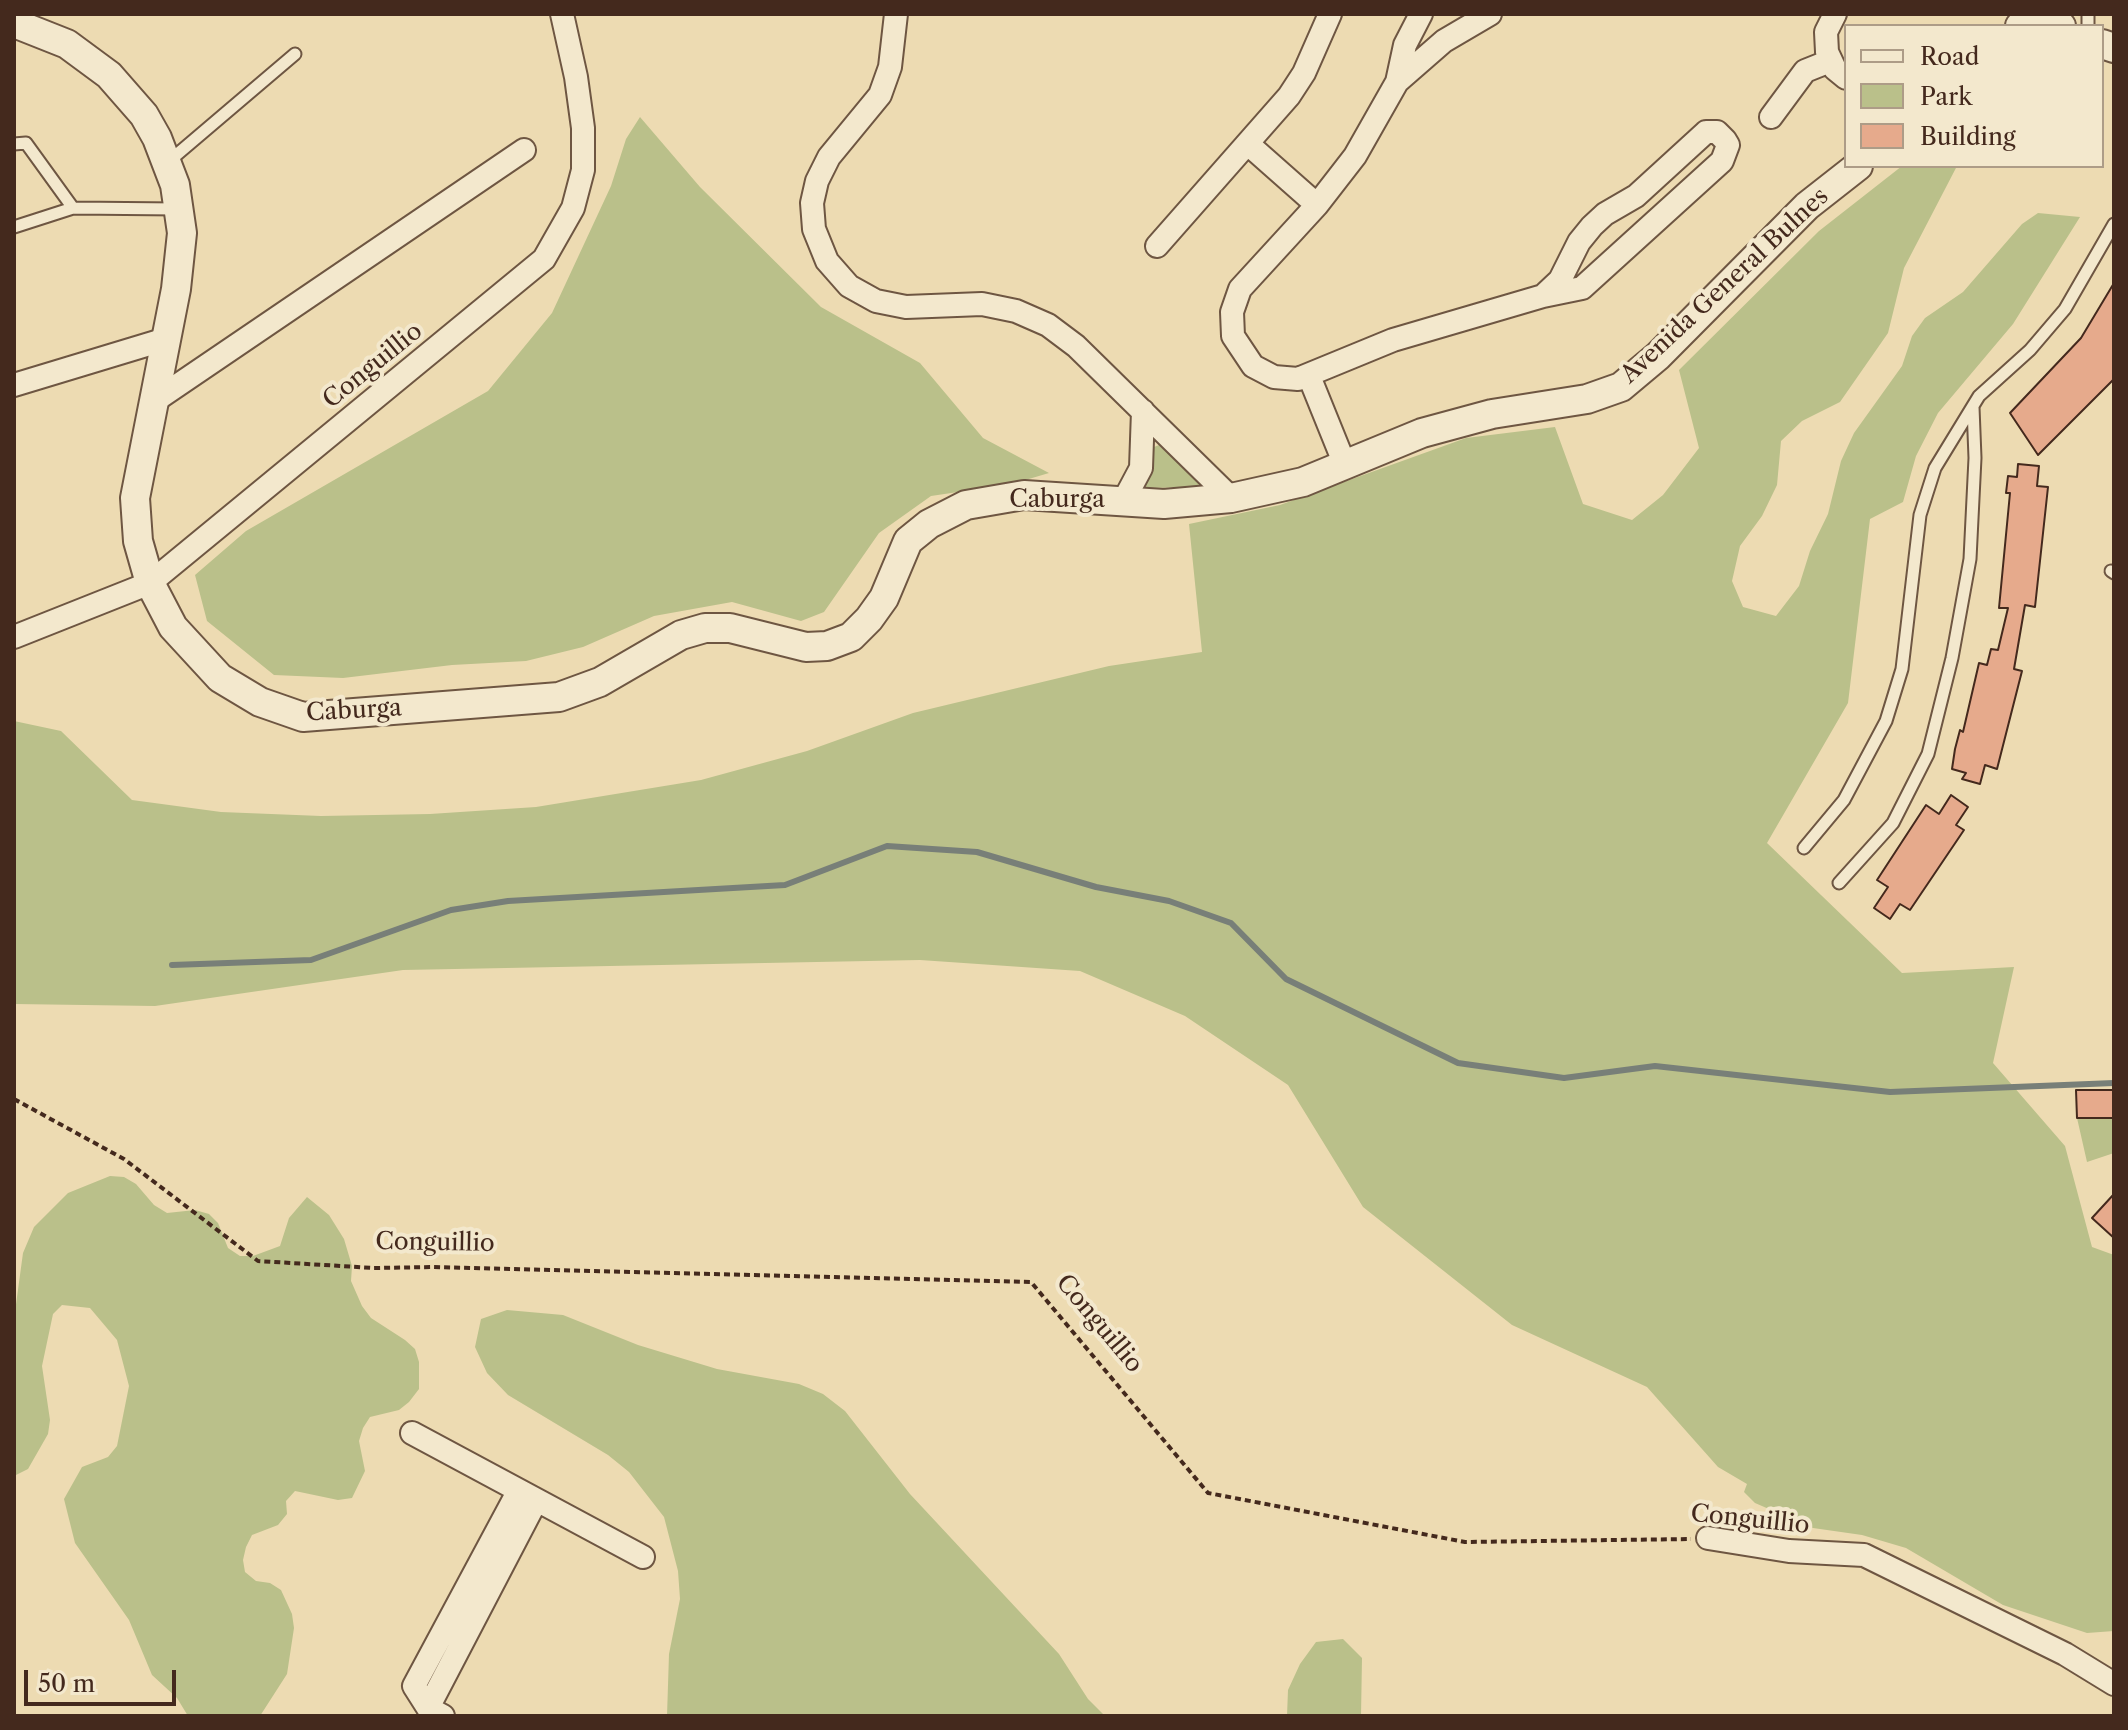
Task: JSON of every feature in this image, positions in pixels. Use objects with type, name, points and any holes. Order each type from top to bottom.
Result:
[{"type":"street","name":"Conguillio","points":[[14,637],[150,583],[550,251],[573,208],[584,149],[576,77],[562,14]]},
{"type":"street","points":[[1157,246],[1248,144],[1304,73],[1330,14]]},
{"type":"street","points":[[1421,14],[1405,45],[1397,82],[1355,156],[1317,205],[1240,289],[1231,324],[1238,347],[1263,373],[1286,379],[1309,376],[1393,340],[1543,296],[1582,288],[1722,161],[1728,145],[1721,135],[1711,132],[1701,135],[1636,196],[1605,214],[1579,242],[1560,280],[1543,296]]},
{"type":"street","points":[[1397,82],[1444,41],[1490,14]]},
{"type":"street","points":[[1835,14],[1825,42],[1830,61],[1844,76]]},
{"type":"street","points":[[893,17],[890,67],[880,95],[829,157],[817,181],[812,203],[814,229],[827,261],[849,286],[890,305],[982,304],[1032,317],[1076,346],[1231,498]]},
{"type":"street","name":"Caburga","points":[[14,23],[67,44],[109,75],[144,115],[168,162],[180,209],[182,233],[176,289],[135,498],[138,541],[150,583],[173,627],[220,678],[260,702],[303,717],[559,697],[600,682],[681,635],[705,628],[730,628],[806,647],[839,643],[861,629],[884,598],[908,541],[929,524],[966,505],[1024,495],[1124,500]]},
{"type":"street","points":[[1771,117],[1805,71],[1830,61]]},
{"type":"street","points":[[1248,144],[1317,205]]},
{"type":"street","points":[[153,402],[524,150]]},
{"type":"street","name":"Avenida General Bulnes","points":[[1124,500],[1164,504],[1231,498],[1303,482],[1422,433],[1492,414],[1587,399],[1621,387],[1658,356],[1807,206],[1855,168]]},
{"type":"street","points":[[14,385],[166,339]]},
{"type":"street","points":[[1309,376],[1345,465]]},
{"type":"street","points":[[1124,500],[1141,468],[1143,411]]},
{"type":"street","points":[[412,1433],[643,1557]]},
{"type":"street","points":[[435,1712],[527,1497]]},
{"type":"street","name":"Conguillio","points":[[1708,1538],[1789,1551],[1864,1555],[2065,1654],[2114,1684]]},
{"type":"lane","points":[[168,162],[295,54]]},
{"type":"lane","points":[[14,144],[26,143],[73,208]]},
{"type":"lane","points":[[14,227],[73,208],[180,209]]},
{"type":"lane","points":[[1804,848],[1861,774],[1886,721],[1902,669],[1916,540],[1926,491],[1946,445],[1979,396],[2030,350],[2065,309],[2114,224]]},
{"type":"lane","points":[[1839,883],[1893,823],[1928,754],[1952,658],[1970,559],[1975,458],[1973,407]]},
{"type":"path","name":"Conguillio","points":[[14,1099],[124,1159],[258,1261],[374,1268],[1031,1282],[1208,1493],[1465,1542],[1708,1538]]},
{"type":"green space","points":[[640,117],[700,187],[821,307],[920,363],[983,438],[1049,473],[1012,484],[931,496],[879,533],[824,612],[801,621],[732,602],[654,616],[583,647],[526,661],[452,665],[343,678],[274,675],[207,621],[195,575],[246,531],[488,391],[552,313],[611,186],[626,139]]},
{"type":"green space","points":[[1899,168],[1956,168],[1904,268],[1888,333],[1840,402],[1802,421],[1781,441],[1777,485],[1762,516],[1740,546],[1732,581],[1743,607],[1776,616],[1799,586],[1810,551],[1828,514],[1841,461],[1854,433],[1902,366],[1912,336],[1925,318],[1963,292],[2022,224],[2038,213],[2080,217],[2013,324],[1938,413],[1916,456],[1903,502],[1870,519],[1848,703],[1767,843],[1902,973],[2014,967],[1993,1063],[2065,1146],[2092,1247],[2114,1255],[2114,1631],[2087,1633],[2003,1605],[1906,1548],[1862,1535],[1813,1528],[1755,1503],[1744,1492],[1747,1484],[1718,1467],[1647,1387],[1512,1325],[1363,1207],[1288,1085],[1185,1016],[1080,971],[920,960],[403,970],[155,1006],[14,1004],[14,721],[61,731],[132,800],[221,812],[321,816],[430,814],[536,807],[701,780],[807,751],[913,713],[1109,666],[1202,652],[1189,524],[1280,505],[1466,438],[1555,427],[1583,504],[1632,520],[1663,495],[1699,448],[1679,370],[1819,231]]},
{"type":"green space","points":[[1159,445],[1199,482],[1198,487],[1147,488],[1143,483],[1150,470],[1154,447]]},
{"type":"green space","points":[[2077,1118],[2114,1118],[2114,1153],[2087,1162]]},
{"type":"green space","points":[[110,1176],[124,1177],[136,1184],[154,1205],[167,1213],[195,1210],[209,1214],[218,1223],[228,1248],[240,1256],[253,1256],[280,1246],[289,1218],[307,1197],[329,1215],[344,1239],[352,1266],[351,1281],[362,1306],[371,1318],[415,1349],[419,1362],[419,1389],[409,1402],[399,1410],[370,1417],[363,1428],[359,1441],[365,1471],[352,1498],[338,1500],[295,1491],[286,1501],[287,1514],[278,1525],[252,1535],[246,1547],[243,1560],[245,1572],[256,1581],[270,1583],[281,1590],[292,1614],[294,1628],[287,1674],[260,1716],[188,1716],[177,1698],[152,1675],[129,1620],[75,1543],[64,1499],[82,1467],[108,1457],[117,1446],[129,1386],[117,1340],[90,1308],[62,1305],[53,1314],[42,1366],[50,1420],[48,1434],[28,1469],[14,1476],[14,1319],[23,1253],[34,1227],[68,1193]]},
{"type":"green space","points":[[507,1310],[563,1315],[638,1345],[717,1369],[799,1384],[823,1394],[845,1411],[910,1494],[1059,1654],[1088,1699],[1105,1716],[667,1716],[669,1654],[680,1599],[678,1571],[664,1517],[629,1472],[608,1455],[508,1395],[487,1373],[475,1347],[481,1319]]},
{"type":"green space","points":[[1343,1639],[1362,1658],[1361,1716],[1287,1716],[1288,1690],[1300,1664],[1316,1642]]},
{"type":"building","points":[[2114,283],[2114,379],[2038,455],[2010,413],[2081,338]]},
{"type":"building","points":[[2018,464],[2039,466],[2037,486],[2048,487],[2035,607],[2025,605],[2014,669],[2022,671],[1997,769],[1985,765],[1980,784],[1962,779],[1966,773],[1952,769],[1979,663],[1987,665],[1991,649],[1998,650],[2008,608],[1999,608],[2010,493],[2006,493],[2008,476],[2017,477]]},
{"type":"building","points":[[1951,795],[1968,807],[1956,825],[1964,830],[1910,910],[1900,904],[1890,919],[1874,908],[1888,887],[1877,880],[1926,805],[1939,814]]},
{"type":"building","points":[[2076,1090],[2114,1090],[2114,1118],[2077,1118]]},
{"type":"building","points":[[2114,1194],[2114,1238],[2092,1218]]},
{"type":"waterway","points":[[172,965],[311,960],[451,910],[508,901],[785,885],[887,846],[977,852],[1096,887],[1169,901],[1231,923],[1286,979],[1458,1063],[1564,1078],[1655,1066],[1890,1092],[2114,1083]]}]
